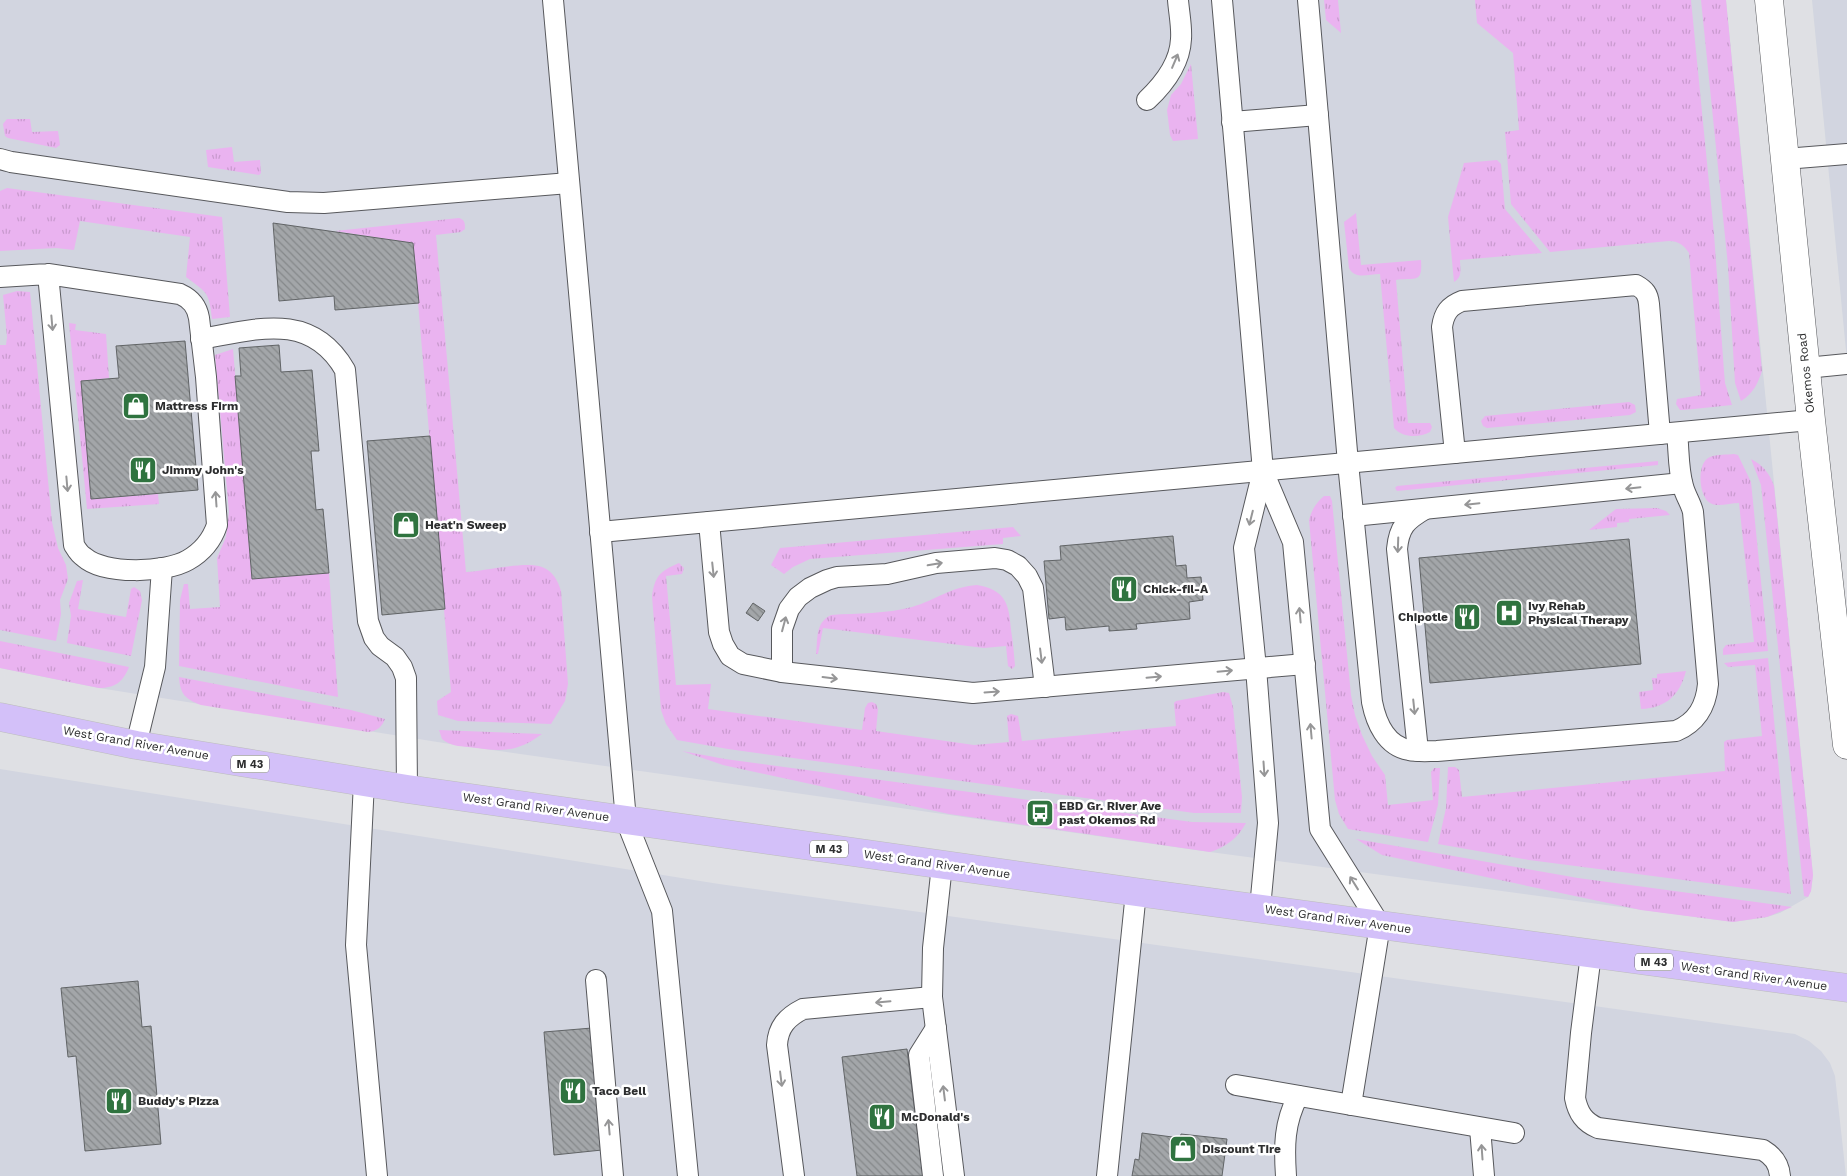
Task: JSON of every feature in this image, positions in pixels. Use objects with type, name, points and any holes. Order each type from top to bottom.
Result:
[{"type":"main road","name":"Okemos Road","points":[[1769,0],[1811,420],[1845,712],[1847,745]]},
{"type":"main road","name":"West Grand River Avenue","points":[[0,717],[136,745],[407,789],[1136,892],[1847,988]]},
{"type":"lane","points":[[553,0],[626,820],[662,911],[688,1176]]},
{"type":"lane","points":[[1147,100],[1168,77],[1179,53],[1181,39],[1178,0]]},
{"type":"lane","points":[[1222,0],[1263,471],[1294,542],[1320,829],[1380,925],[1352,1105]]},
{"type":"lane","points":[[1308,0],[1348,463],[1372,702],[1375,718],[1382,732],[1406,750],[1437,752],[1676,731],[1686,726],[1701,711],[1706,698],[1707,676],[1693,512],[1692,505],[1684,492],[1669,433],[1648,296],[1643,289],[1636,285],[1472,300],[1462,301],[1449,308],[1444,317],[1442,327],[1456,453]]},
{"type":"lane","points":[[1232,122],[1318,114]]},
{"type":"lane","points":[[1785,159],[1847,154]]},
{"type":"lane","points":[[0,159],[288,202],[324,203],[569,183]]},
{"type":"lane","points":[[0,277],[48,274],[180,294],[187,297],[198,310],[206,377],[217,526],[214,536],[207,545],[188,561],[162,568],[122,570],[92,562],[79,553],[74,545],[48,274]]},
{"type":"lane","points":[[201,339],[242,331],[282,328],[300,330],[328,346],[338,357],[345,370],[368,621],[374,638],[380,646],[395,657],[402,667],[406,678],[407,789]]},
{"type":"lane","points":[[1806,368],[1847,364]]},
{"type":"lane","points":[[600,532],[1811,420]]},
{"type":"lane","points":[[1260,908],[1268,822],[1244,548],[1263,471]]},
{"type":"lane","points":[[1354,516],[1682,483]]},
{"type":"lane","points":[[1418,752],[1398,538],[1402,526],[1412,516],[1425,509]]},
{"type":"lane","points":[[709,522],[719,632],[730,656],[743,664],[782,672],[973,693],[1305,664]]},
{"type":"lane","points":[[782,672],[782,629],[789,609],[804,592],[818,583],[837,577],[887,574],[936,563],[995,558],[1007,560],[1018,566],[1027,576],[1033,588],[1045,687]]},
{"type":"lane","points":[[136,745],[155,667],[162,568]]},
{"type":"lane","points":[[364,782],[356,945],[376,1176]]},
{"type":"lane","points":[[942,865],[933,948],[932,997],[954,1176]]},
{"type":"lane","points":[[1107,1176],[1136,892]]},
{"type":"lane","points":[[1591,954],[1580,1033],[1574,1098],[1582,1117],[1588,1124],[1598,1128],[1762,1150],[1770,1154],[1776,1161],[1780,1168],[1780,1176]]},
{"type":"lane","points":[[596,980],[613,1176]]},
{"type":"lane","points":[[794,1176],[777,1044],[778,1036],[786,1019],[803,1009],[932,997]]},
{"type":"lane","points":[[933,1176],[919,1055],[936,1028]]},
{"type":"lane","points":[[1236,1085],[1514,1133]]},
{"type":"lane","points":[[1286,1176],[1285,1134],[1292,1108],[1298,1096]]},
{"type":"lane","points":[[1480,1128],[1484,1176]]},
{"type":"shaded area","points":[[0,0],[1726,0],[1813,875],[1811,891],[1808,897],[1780,913],[1733,922],[1210,852],[450,744],[99,688],[0,668]]},
{"type":"shaded area","points":[[1812,0],[1847,0],[1847,361]]},
{"type":"shaded area","points":[[0,769],[719,884],[1795,1034],[1809,1041],[1821,1051],[1830,1063],[1835,1076],[1846,1176],[0,1176]]},
{"type":"green space","points":[[1324,0],[1338,0],[1341,33],[1326,20]]},
{"type":"green space","points":[[1475,0],[1691,0],[1714,234],[1725,383],[1732,405],[1680,410],[1676,404],[1677,399],[1701,395],[1689,253],[1683,246],[1669,241],[1550,252],[1511,204],[1505,132],[1519,130],[1513,53],[1477,23]]},
{"type":"green space","points":[[1701,0],[1726,0],[1762,371],[1755,388],[1741,401],[1735,383],[1728,266]]},
{"type":"green space","points":[[1191,64],[1198,139],[1173,141],[1170,135],[1167,110],[1171,95],[1181,84]]},
{"type":"green space","points":[[7,119],[30,119],[32,132],[58,131],[60,145],[56,148],[8,138],[5,136],[3,124]]},
{"type":"green space","points":[[232,147],[234,162],[260,160],[261,173],[259,175],[208,167],[206,150]]},
{"type":"green space","points":[[1497,160],[1501,164],[1505,209],[1542,253],[1460,260],[1460,275],[1454,282],[1448,217],[1464,163]]},
{"type":"green space","points":[[7,188],[222,217],[230,317],[212,319],[210,303],[206,294],[186,277],[190,237],[80,221],[74,250],[56,248],[0,251],[0,191]]},
{"type":"green space","points":[[1356,213],[1361,265],[1421,260],[1419,277],[1396,280],[1408,423],[1430,423],[1432,427],[1430,432],[1426,434],[1411,436],[1402,434],[1394,428],[1380,274],[1359,275],[1352,272],[1349,268],[1344,222]]},
{"type":"green space","points":[[459,218],[465,223],[465,229],[461,232],[436,235],[466,572],[535,565],[546,569],[557,580],[561,591],[568,684],[565,701],[551,724],[458,721],[438,715],[437,701],[451,692],[413,243],[335,231]]},
{"type":"green space","points":[[17,291],[30,292],[52,522],[58,548],[66,565],[68,579],[60,600],[61,614],[56,641],[0,630],[0,345],[6,345],[7,337],[3,295]]},
{"type":"green space","points":[[69,323],[76,324],[75,330],[106,334],[109,378],[81,381],[91,499],[158,494],[159,504],[87,509]]},
{"type":"green space","points":[[233,349],[252,578],[329,573],[338,697],[179,666],[180,600],[184,584],[188,584],[190,609],[220,607],[217,558],[226,537],[229,512],[215,355]]},
{"type":"green space","points":[[1629,402],[1635,405],[1636,412],[1630,415],[1487,428],[1483,426],[1481,421],[1485,416]]},
{"type":"green space","points":[[1719,455],[1738,455],[1751,482],[1768,651],[1723,655],[1723,649],[1726,645],[1754,642],[1739,503],[1712,504],[1707,501],[1700,481],[1702,466],[1705,460]]},
{"type":"green space","points":[[1751,459],[1766,470],[1774,486],[1813,875],[1811,891],[1808,897],[1804,896],[1761,485]]},
{"type":"green space","points":[[1658,461],[1658,465],[1397,491],[1395,488],[1397,486]]},
{"type":"green space","points":[[1324,496],[1330,496],[1332,501],[1351,695],[1355,715],[1372,756],[1385,775],[1388,805],[1433,800],[1431,772],[1434,768],[1440,768],[1438,805],[1428,842],[1348,829],[1339,814],[1335,800],[1309,520],[1315,506]]},
{"type":"green space","points":[[1657,508],[1666,511],[1670,515],[1629,519],[1629,522],[1617,523],[1617,527],[1589,530],[1616,509]]},
{"type":"green space","points":[[1013,527],[1021,536],[1003,538],[1003,544],[810,559],[793,567],[784,574],[771,565],[780,548]]},
{"type":"green space","points":[[679,563],[684,568],[682,574],[666,576],[676,685],[711,684],[708,709],[862,730],[865,708],[868,703],[872,702],[876,704],[878,709],[876,731],[974,745],[1009,742],[1007,716],[1011,714],[1018,716],[1022,741],[1176,726],[1174,703],[1176,701],[1223,692],[1229,693],[1233,707],[1242,797],[1241,813],[1194,813],[728,749],[677,740],[666,724],[661,710],[652,596],[660,575]]},
{"type":"green space","points":[[83,580],[78,609],[126,617],[131,589],[134,587],[140,591],[142,600],[131,656],[67,643],[71,616],[69,603],[77,581]]},
{"type":"green space","points":[[977,585],[994,590],[1000,595],[1007,606],[1015,666],[1012,669],[1008,666],[1006,646],[984,648],[823,628],[818,654],[816,654],[817,637],[820,627],[822,622],[831,615],[882,612],[912,607],[959,588]]},
{"type":"green space","points":[[0,641],[129,667],[124,677],[118,683],[110,687],[99,688],[0,668]]},
{"type":"green space","points":[[1768,658],[1791,894],[1529,860],[1438,844],[1446,808],[1448,767],[1455,767],[1459,770],[1462,797],[1725,771],[1724,742],[1727,740],[1762,736],[1755,665],[1728,667],[1724,663]]},
{"type":"green space","points":[[1686,671],[1680,687],[1671,699],[1658,706],[1641,709],[1639,692],[1653,690],[1652,678],[1657,678],[1657,674]]},
{"type":"green space","points":[[179,677],[351,710],[385,719],[379,728],[368,732],[201,705],[184,695]]},
{"type":"green space","points":[[439,730],[542,734],[515,748],[498,750],[451,744],[442,739]]},
{"type":"green space","points":[[682,751],[725,759],[1192,822],[1246,823],[1231,841],[1210,852],[949,814],[723,765]]},
{"type":"green space","points":[[1356,839],[1578,878],[1792,907],[1767,917],[1733,922],[1641,910],[1382,855]]},
{"type":"building","points":[[273,223],[413,243],[419,303],[335,310],[334,296],[279,301]]},
{"type":"building","points":[[185,341],[198,490],[91,499],[81,381],[119,378],[116,346]]},
{"type":"building","points":[[279,345],[281,372],[312,370],[319,451],[311,451],[316,510],[323,509],[329,573],[252,579],[235,376],[241,376],[239,348]]},
{"type":"building","name":"Heat'n Sweep","points":[[430,436],[445,609],[382,615],[367,441]]},
{"type":"building","name":"Chick-fil-A","points":[[1173,536],[1176,566],[1186,565],[1187,578],[1201,577],[1203,600],[1189,602],[1190,619],[1136,624],[1137,629],[1109,631],[1109,626],[1066,630],[1065,617],[1049,619],[1044,561],[1061,560],[1060,546]]},
{"type":"building","points":[[1629,539],[1641,664],[1430,683],[1419,558]]},
{"type":"building","points":[[753,603],[765,611],[758,621],[746,613]]},
{"type":"building","name":"Buddy's Pizza","points":[[138,981],[142,1027],[151,1026],[161,1144],[85,1151],[76,1056],[68,1057],[61,988]]},
{"type":"building","name":"Taco Bell","points":[[592,1028],[602,1150],[554,1155],[544,1032]]},
{"type":"building","name":"McDonald's","points":[[907,1049],[923,1176],[857,1176],[842,1057]]},
{"type":"building","name":"Discount Tire","points":[[1142,1133],[1180,1138],[1181,1134],[1227,1139],[1222,1176],[1132,1176],[1135,1159],[1139,1160]]},
{"type":"place","name":"Mattress Firm","points":[[136,406]]},
{"type":"place","name":"Jimmy John's","points":[[143,470]]},
{"type":"place","name":"Heat'n Sweep","points":[[406,525]]},
{"type":"place","name":"Chick-fil-A","points":[[1124,589]]},
{"type":"place","name":"Ivy Rehab Physical Therapy","points":[[1509,613]]},
{"type":"place","name":"Chipotle","points":[[1467,617]]},
{"type":"place","name":"EBD Gr. River Ave past Okemos Rd","points":[[1040,813]]},
{"type":"place","name":"Taco Bell","points":[[573,1091]]},
{"type":"place","name":"Buddy's Pizza","points":[[119,1101]]},
{"type":"place","name":"McDonald's","points":[[882,1117]]},
{"type":"place","name":"Discount Tire","points":[[1183,1149]]}]
